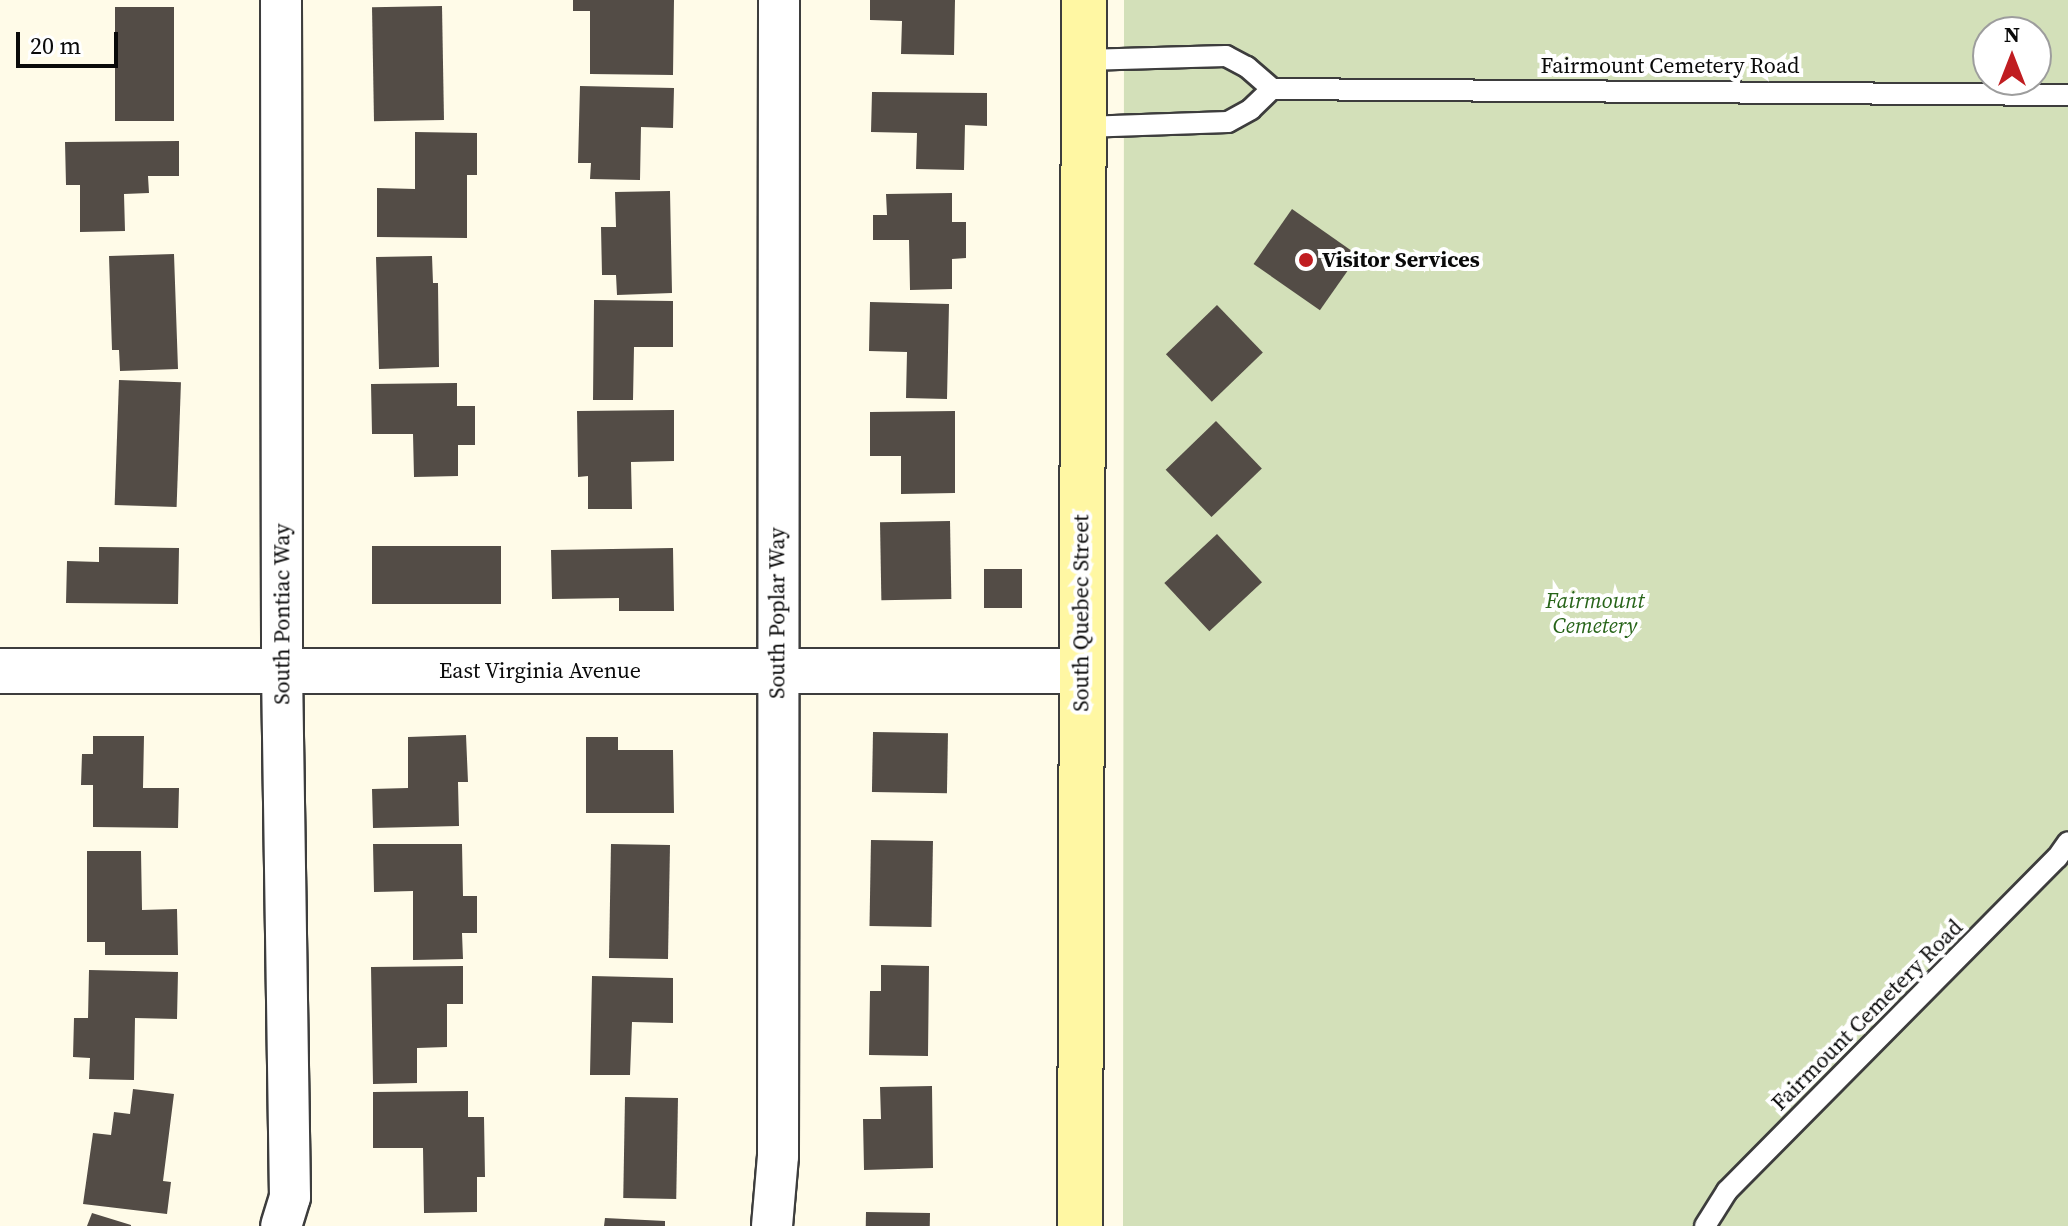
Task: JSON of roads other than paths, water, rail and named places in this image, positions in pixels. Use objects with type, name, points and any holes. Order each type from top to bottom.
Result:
[{"type":"main road","name":"South Quebec Street","points":[[1080,1226],[1084,0]]},
{"type":"street","name":"South Pontiac Way","points":[[281,0],[282,670],[290,1197],[281,1226]]},
{"type":"street","name":"South Poplar Way","points":[[772,1226],[778,1156],[779,0]]},
{"type":"street","name":"East Virginia Avenue","points":[[0,671],[1081,671]]},
{"type":"lane","points":[[1084,60],[1226,56],[1247,67],[1272,89],[1251,109],[1228,122],[1084,127]]},
{"type":"lane","name":"Fairmount Cemetery Road","points":[[1272,89],[2068,95]]},
{"type":"lane","name":"Fairmount Cemetery Road","points":[[1705,1226],[1727,1191],[2057,858],[2068,842]]},
{"type":"place","name":"Visitor Services","points":[[1306,260]]},
{"type":"park label","name":"Fairmount Cemetery","points":[[1595,612]]}]
